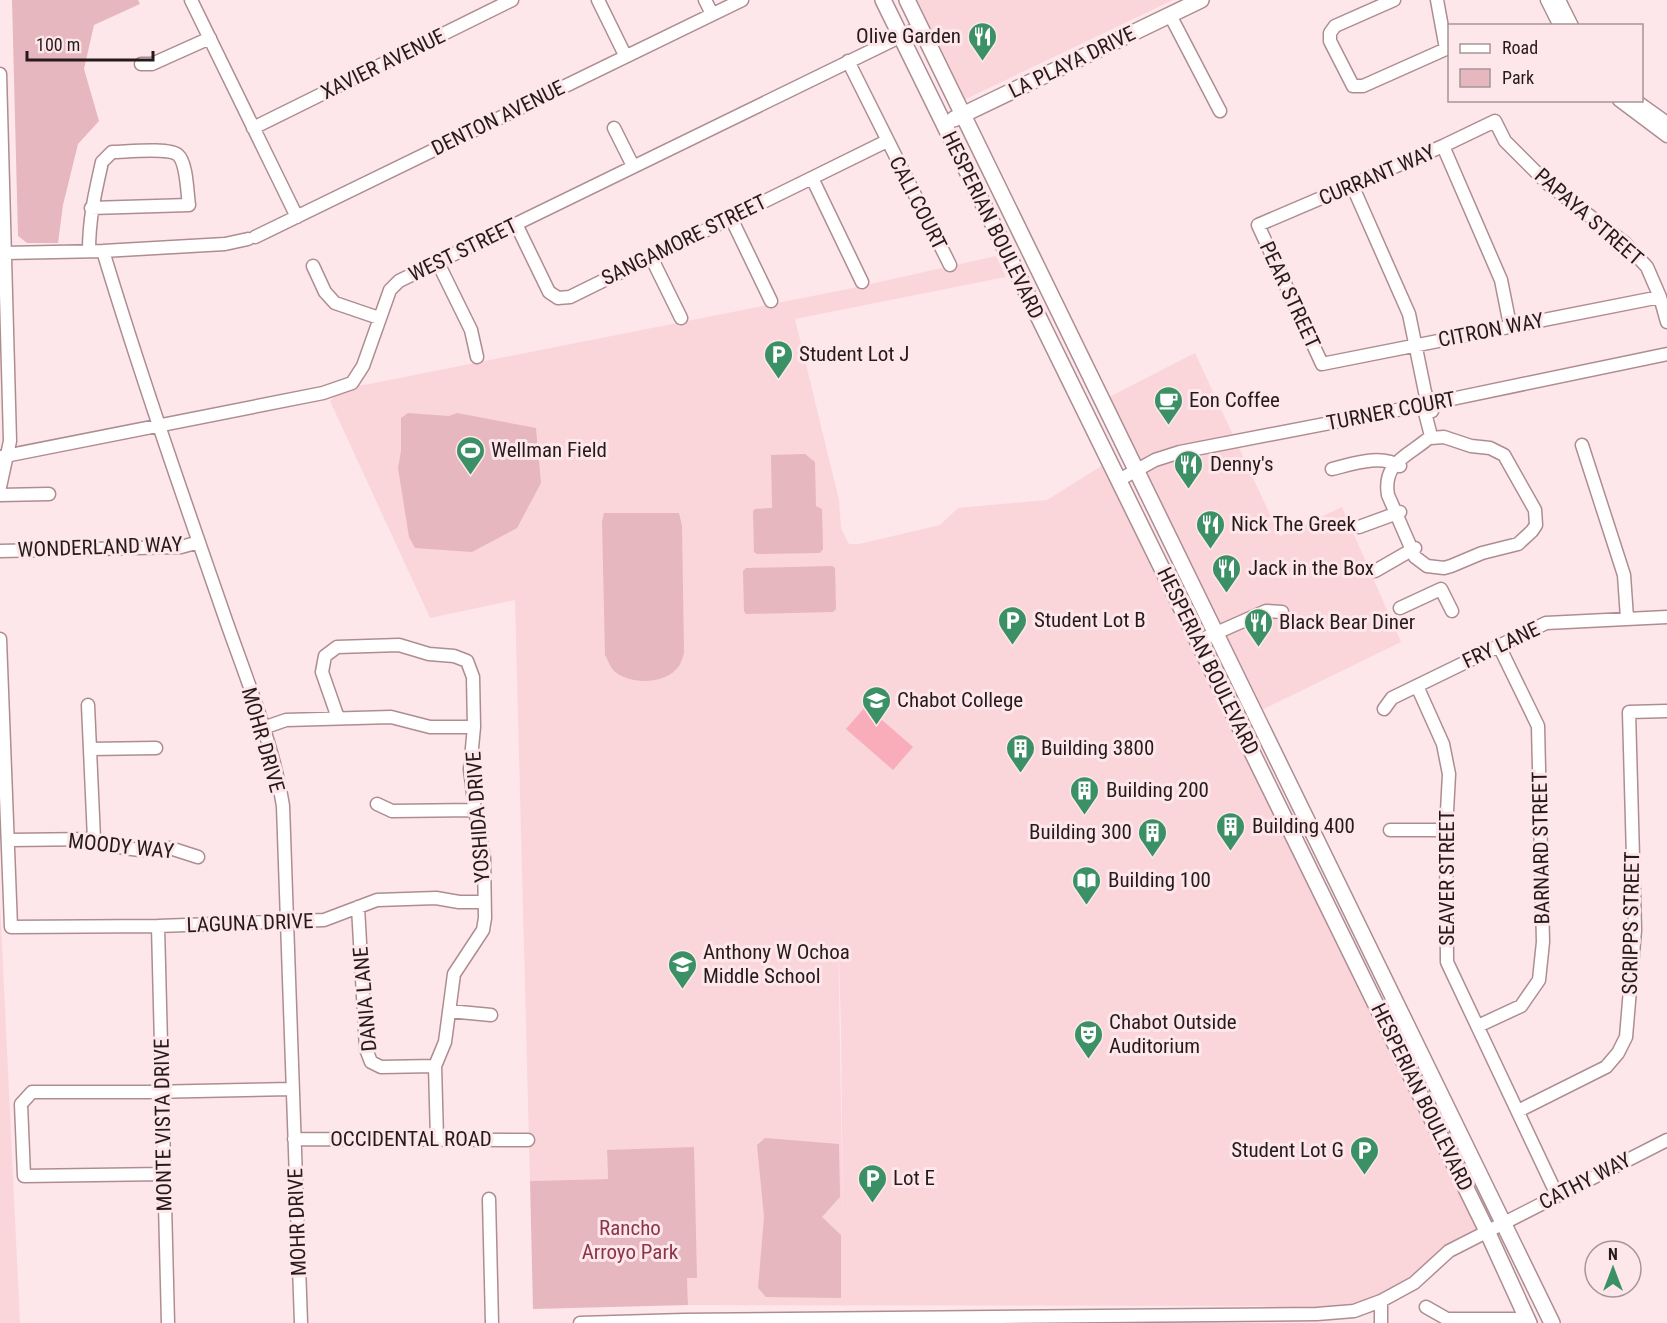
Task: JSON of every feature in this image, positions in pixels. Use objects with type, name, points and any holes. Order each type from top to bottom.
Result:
[{"type":"main road","name":"HESPERIAN BOULEVARD","points":[[884,0],[1487,1231],[1528,1321]]},
{"type":"main road","name":"HESPERIAN BOULEVARD","points":[[907,0],[1552,1323]]},
{"type":"main road","name":"LA PLAYA DRIVE","points":[[943,124],[1201,0]]},
{"type":"street","points":[[191,0],[297,217]]},
{"type":"street","name":"XAVIER AVENUE","points":[[253,128],[513,0]]},
{"type":"street","points":[[598,0],[625,55]]},
{"type":"street","points":[[705,0],[712,14]]},
{"type":"street","name":"DENTON AVENUE","points":[[4,246],[103,251],[225,244],[251,238],[742,0]]},
{"type":"street","points":[[1394,0],[1335,26],[1330,33],[1330,41],[1353,86],[1363,86],[1446,49],[1437,0]]},
{"type":"street","points":[[1547,0],[1559,24]]},
{"type":"street","points":[[1559,0],[1571,24]]},
{"type":"street","points":[[1170,15],[1220,111]]},
{"type":"street","name":"WEST STREET","points":[[4,457],[323,393],[352,383],[363,366],[390,290],[399,281],[920,27]]},
{"type":"street","points":[[141,64],[152,64],[210,38]]},
{"type":"street","name":"CALI COURT","points":[[848,61],[950,265]]},
{"type":"street","points":[[0,76],[4,246],[3,343],[10,432],[0,487]]},
{"type":"street","points":[[1622,102],[1667,136]]},
{"type":"street","points":[[1638,102],[1667,123]]},
{"type":"street","name":"CURRANT WAY","points":[[1258,225],[1443,146],[1495,121]]},
{"type":"street","name":"PAPAYA STREET","points":[[1495,121],[1505,141],[1548,184],[1625,243],[1647,267],[1660,297],[1667,322]]},
{"type":"street","points":[[614,128],[633,166]]},
{"type":"street","name":"SANGAMORE STREET","points":[[516,225],[549,292],[558,298],[570,297],[887,141]]},
{"type":"street","points":[[1443,146],[1501,280],[1510,326]]},
{"type":"street","points":[[89,251],[89,222],[92,208],[102,162],[112,152],[169,151],[178,154],[182,162],[189,205],[92,208]]},
{"type":"street","points":[[812,178],[862,282]]},
{"type":"street","points":[[1353,185],[1409,314],[1436,438]]},
{"type":"street","points":[[731,218],[771,301]]},
{"type":"street","name":"PEAR STREET","points":[[1258,225],[1322,364]]},
{"type":"street","name":"MOHR DRIVE","points":[[103,251],[279,784],[282,806],[301,1323]]},
{"type":"street","points":[[651,257],[681,318]]},
{"type":"street","points":[[438,263],[471,330],[477,357]]},
{"type":"street","points":[[313,266],[325,292],[335,303],[379,318]]},
{"type":"street","name":"CITRON WAY","points":[[1322,364],[1660,297]]},
{"type":"street","name":"TURNER COURT","points":[[1119,480],[1155,460],[1180,452],[1427,405],[1667,354]]},
{"type":"street","points":[[1435,566],[1413,549],[1398,513],[1392,492],[1391,477],[1398,464],[1413,449],[1428,445],[1436,438]]},
{"type":"street","points":[[1435,566],[1511,541],[1525,532],[1532,521],[1531,513],[1501,459],[1495,455],[1436,438]]},
{"type":"street","points":[[1582,445],[1624,575],[1627,618]]},
{"type":"street","points":[[1332,469],[1386,460],[1398,464]]},
{"type":"street","points":[[0,495],[49,494]]},
{"type":"street","points":[[1359,527],[1398,513]]},
{"type":"street","name":"WONDERLAND WAY","points":[[0,551],[141,549],[181,547],[199,542]]},
{"type":"street","points":[[1375,571],[1413,549]]},
{"type":"street","points":[[1435,566],[1434,576],[1452,611]]},
{"type":"street","points":[[1400,608],[1441,589]]},
{"type":"street","points":[[1198,641],[1266,610],[1282,612]]},
{"type":"street","name":"FRY LANE","points":[[1384,709],[1392,698],[1546,624],[1667,617]]},
{"type":"street","points":[[0,639],[8,840]]},
{"type":"street","name":"YOSHIDA DRIVE","points":[[338,718],[322,672],[325,656],[337,647],[399,645],[429,654],[454,656],[467,661],[473,676],[474,727],[470,769],[483,858],[485,918],[483,930],[454,974],[445,1042],[435,1066],[437,1139]]},
{"type":"street","name":"BARNARD STREET","points":[[1478,1026],[1521,1006],[1539,980],[1543,942],[1538,726],[1499,646]]},
{"type":"street","name":"SEAVER STREET","points":[[1417,686],[1443,744],[1449,774],[1446,830],[1447,962],[1557,1195]]},
{"type":"street","points":[[88,705],[94,838]]},
{"type":"street","name":"SCRIPPS STREET","points":[[1518,1111],[1606,1067],[1618,1053],[1626,1037],[1635,930],[1629,712],[1667,711]]},
{"type":"street","points":[[262,728],[286,720],[391,717],[430,727],[474,727]]},
{"type":"street","points":[[90,749],[156,748]]},
{"type":"street","points":[[377,804],[392,812],[475,810]]},
{"type":"street","points":[[1390,830],[1446,830]]},
{"type":"street","name":"MOODY WAY","points":[[8,840],[94,838],[124,848],[170,849],[198,857]]},
{"type":"street","name":"LAGUNA DRIVE","points":[[8,840],[11,927],[158,926],[324,920],[377,900],[436,898],[459,902],[484,902]]},
{"type":"street","name":"DANIA LANE","points":[[358,907],[366,1049],[371,1062],[381,1067],[435,1066]]},
{"type":"street","name":"MONTE VISTA DRIVE","points":[[158,926],[168,1323]]},
{"type":"street","points":[[449,1011],[491,1015]]},
{"type":"street","points":[[164,1174],[24,1176],[21,1104],[32,1092],[292,1089]]},
{"type":"street","name":"OCCIDENTAL ROAD","points":[[294,1138],[528,1140]]},
{"type":"street","name":"CATHY WAY","points":[[580,1323],[1021,1320],[1317,1314],[1354,1311],[1381,1301],[1414,1283],[1449,1251],[1667,1140]]},
{"type":"street","points":[[489,1199],[492,1323]]},
{"type":"street","points":[[1381,1301],[1381,1323]]},
{"type":"street","points":[[1426,1307],[1447,1319],[1528,1321]]},
{"type":"shaded area","points":[[917,0],[1173,0],[964,100]]},
{"type":"shaded area","name":"Chabot College","points":[[996,256],[1006,277],[795,319],[839,500],[841,528],[849,544],[859,544],[940,525],[958,508],[1047,500],[1103,465],[1487,1231],[1381,1301],[1317,1314],[1261,1306],[688,1305],[687,1278],[697,1278],[607,1150],[608,1179],[530,1181],[515,600],[430,618],[330,401],[348,386],[364,385],[848,289]],"holes":[[[838,926],[841,1028],[843,1229]]]},
{"type":"shaded area","points":[[1195,353],[1280,536],[1342,507],[1401,642],[1260,711],[1107,398]]},
{"type":"shaded area","points":[[866,706],[913,747],[893,770],[846,729]]},
{"type":"shaded area","points":[[0,903],[20,1323],[0,1323]]},
{"type":"green space","points":[[12,0],[138,0],[140,4],[94,25],[84,69],[99,121],[78,144],[63,205],[58,243],[27,243],[18,236]]},
{"type":"green space","name":"Wellman Field","points":[[408,413],[449,416],[457,413],[536,428],[541,483],[517,528],[472,552],[415,548],[409,537],[398,468],[401,451],[401,418]]},
{"type":"green space","points":[[805,454],[815,462],[816,506],[822,509],[823,549],[820,553],[757,554],[754,552],[753,511],[772,508],[771,455]]},
{"type":"green space","points":[[604,513],[679,513],[682,526],[684,653],[679,666],[666,677],[648,681],[629,679],[614,671],[605,655],[602,522]]},
{"type":"green space","points":[[832,566],[835,568],[836,609],[833,612],[746,614],[744,611],[743,571],[746,568]]},
{"type":"green space","points":[[765,1138],[839,1144],[840,1197],[822,1217],[841,1235],[841,1298],[766,1297],[758,1288],[764,1217],[757,1145]]},
{"type":"green space","name":"Rancho Arroyo Park","points":[[694,1147],[697,1278],[687,1278],[688,1305],[533,1309],[530,1181],[608,1179],[607,1150]]},
{"type":"place","name":"Olive Garden","points":[[982,62]]},
{"type":"place","name":"Student Lot J","points":[[778,380]]},
{"type":"place","name":"Eon Coffee","points":[[1168,426]]},
{"type":"place","name":"Wellman Field","points":[[470,476]]},
{"type":"place","name":"Denny's","points":[[1189,490]]},
{"type":"place","name":"Nick The Greek","points":[[1210,550]]},
{"type":"place","name":"Jack in the Box","points":[[1227,594]]},
{"type":"place","name":"Student Lot B","points":[[1013,646]]},
{"type":"place","name":"Black Bear Diner","points":[[1258,648]]},
{"type":"place","name":"Chabot College","points":[[876,726]]},
{"type":"place","name":"Building 3800","points":[[1020,774]]},
{"type":"place","name":"Building 200","points":[[1085,816]]},
{"type":"place","name":"Building 400","points":[[1231,852]]},
{"type":"place","name":"Building 300","points":[[1153,858]]},
{"type":"place","name":"Building 100","points":[[1087,906]]},
{"type":"place","name":"Anthony W Ochoa Middle School","points":[[682,990]]},
{"type":"place","name":"Chabot Outside Auditorium","points":[[1088,1060]]},
{"type":"place","name":"Student Lot G","points":[[1365,1176]]},
{"type":"place","name":"Lot E","points":[[872,1204]]}]
